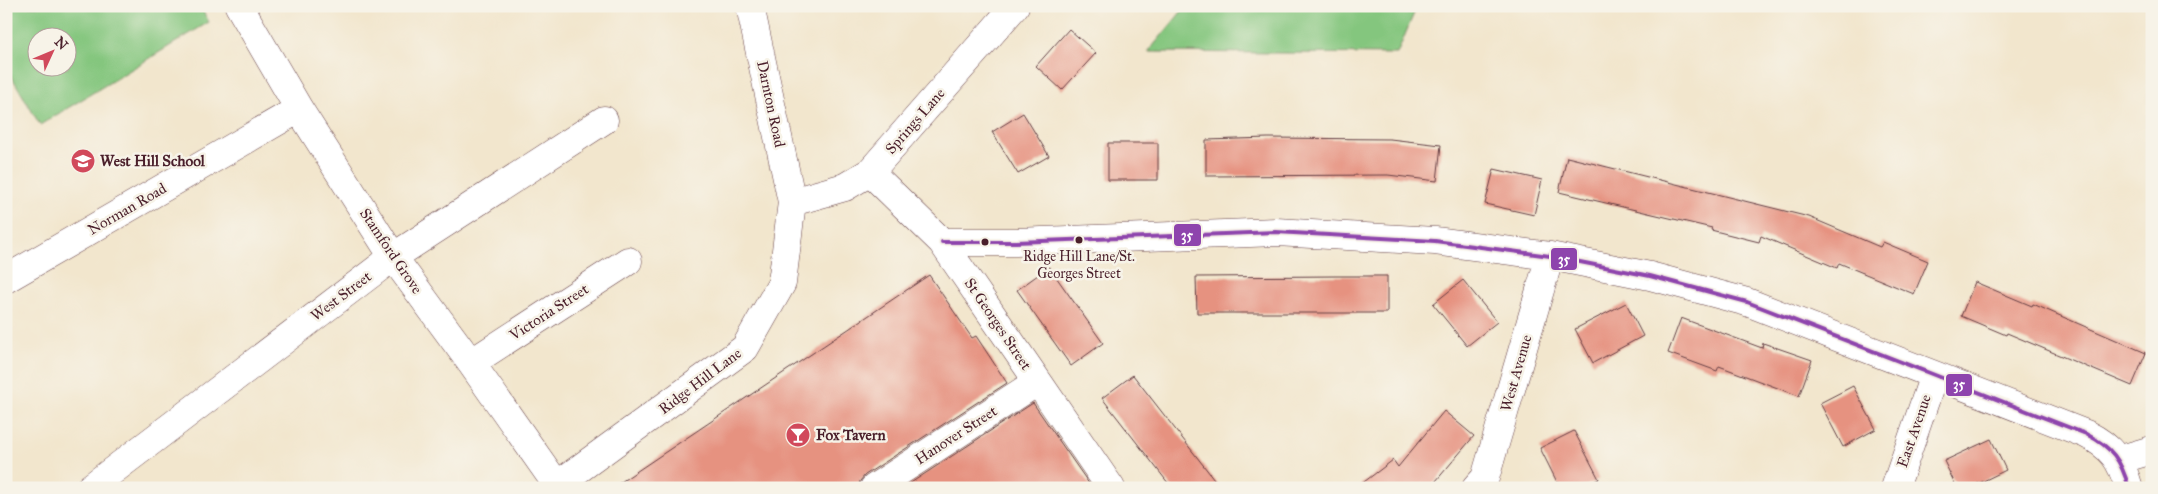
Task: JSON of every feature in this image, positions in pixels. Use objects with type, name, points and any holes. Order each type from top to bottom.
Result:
[{"type":"street","name":"Stamford Grove","points":[[239,6],[299,109],[393,257],[471,363],[556,487]]},
{"type":"street","name":"Darnton Road","points":[[750,6],[792,202]]},
{"type":"street","name":"Springs Lane","points":[[792,202],[845,187],[870,172],[1015,6]]},
{"type":"street","name":"Norman Road","points":[[6,279],[299,109]]},
{"type":"street","name":"West Street","points":[[90,488],[393,257],[604,120]]},
{"type":"street","name":"St Georges Street","points":[[870,172],[942,242],[1111,488]]},
{"type":"street","name":"Ridge Hill Lane","points":[[556,487],[745,348],[782,283],[792,202]]},
{"type":"street","points":[[942,242],[1016,242],[1276,232],[1435,241],[1550,256],[1650,276],[1747,302],[2086,434],[2110,450],[2118,460],[2128,488]]},
{"type":"street","name":"West Avenue","points":[[1476,488],[1485,478],[1550,256]]},
{"type":"street","name":"Victoria Street","points":[[471,363],[628,261]]},
{"type":"street","name":"East Avenue","points":[[1895,488],[1934,375]]},
{"type":"street","name":"Hanover Street","points":[[874,488],[1037,382]]},
{"type":"street","points":[[2118,460],[2152,450]]},
{"type":"green space","points":[[6,6],[200,6],[209,22],[40,125],[6,67]]},
{"type":"green space","points":[[1186,6],[1417,6],[1397,54],[1148,52]]},
{"type":"building","points":[[1069,29],[1096,53],[1062,90],[1036,66]]},
{"type":"building","points":[[1023,113],[1049,156],[1018,174],[992,132]]},
{"type":"building","points":[[1268,138],[1390,139],[1441,145],[1437,181],[1388,175],[1206,176],[1206,140]]},
{"type":"building","points":[[1108,143],[1158,143],[1158,180],[1108,180]]},
{"type":"building","points":[[1567,157],[1809,217],[1880,247],[1883,242],[1928,261],[1914,294],[1839,263],[1837,268],[1761,236],[1759,242],[1711,230],[1712,228],[1559,192]]},
{"type":"building","points":[[1494,169],[1542,180],[1534,215],[1485,204]]},
{"type":"building","points":[[1049,267],[1103,343],[1071,366],[1017,290]]},
{"type":"building","points":[[929,275],[972,338],[976,336],[1007,383],[865,475],[860,481],[859,488],[612,488]]},
{"type":"building","points":[[1387,276],[1387,313],[1197,313],[1196,277]]},
{"type":"building","points":[[1463,280],[1497,322],[1467,346],[1433,304]]},
{"type":"building","points":[[1975,282],[2032,306],[2033,304],[2146,353],[2132,386],[2007,333],[2006,335],[1961,316]]},
{"type":"building","points":[[1626,303],[1643,336],[1593,363],[1575,329]]},
{"type":"building","points":[[1681,318],[1762,348],[1763,343],[1812,360],[1799,396],[1719,366],[1717,371],[1668,353]]},
{"type":"building","points":[[1133,375],[1221,488],[1172,488],[1102,398]]},
{"type":"building","points":[[1853,386],[1876,429],[1843,447],[1820,403]]},
{"type":"building","points":[[1033,403],[1092,488],[903,488]]},
{"type":"building","points":[[1444,411],[1474,436],[1430,488],[1356,488],[1393,460],[1398,467]]},
{"type":"building","points":[[1574,431],[1599,479],[1582,488],[1560,488],[1540,448]]},
{"type":"building","points":[[1991,439],[2006,470],[1969,488],[1957,488],[1944,461]]},
{"type":"transit line","name":"35","points":[[942,242],[1016,242],[1276,232],[1435,241],[1550,256],[1650,276],[1747,302],[2086,434],[2103,444],[2114,455],[2123,470],[2129,488]]},
{"type":"place","name":"West Hill School","points":[[83,161]]},
{"type":"place","name":"Ridge Hill Lane/St. Georges Street","points":[[1079,240]]},
{"type":"place","name":"Fox Tavern","points":[[798,435]]}]
